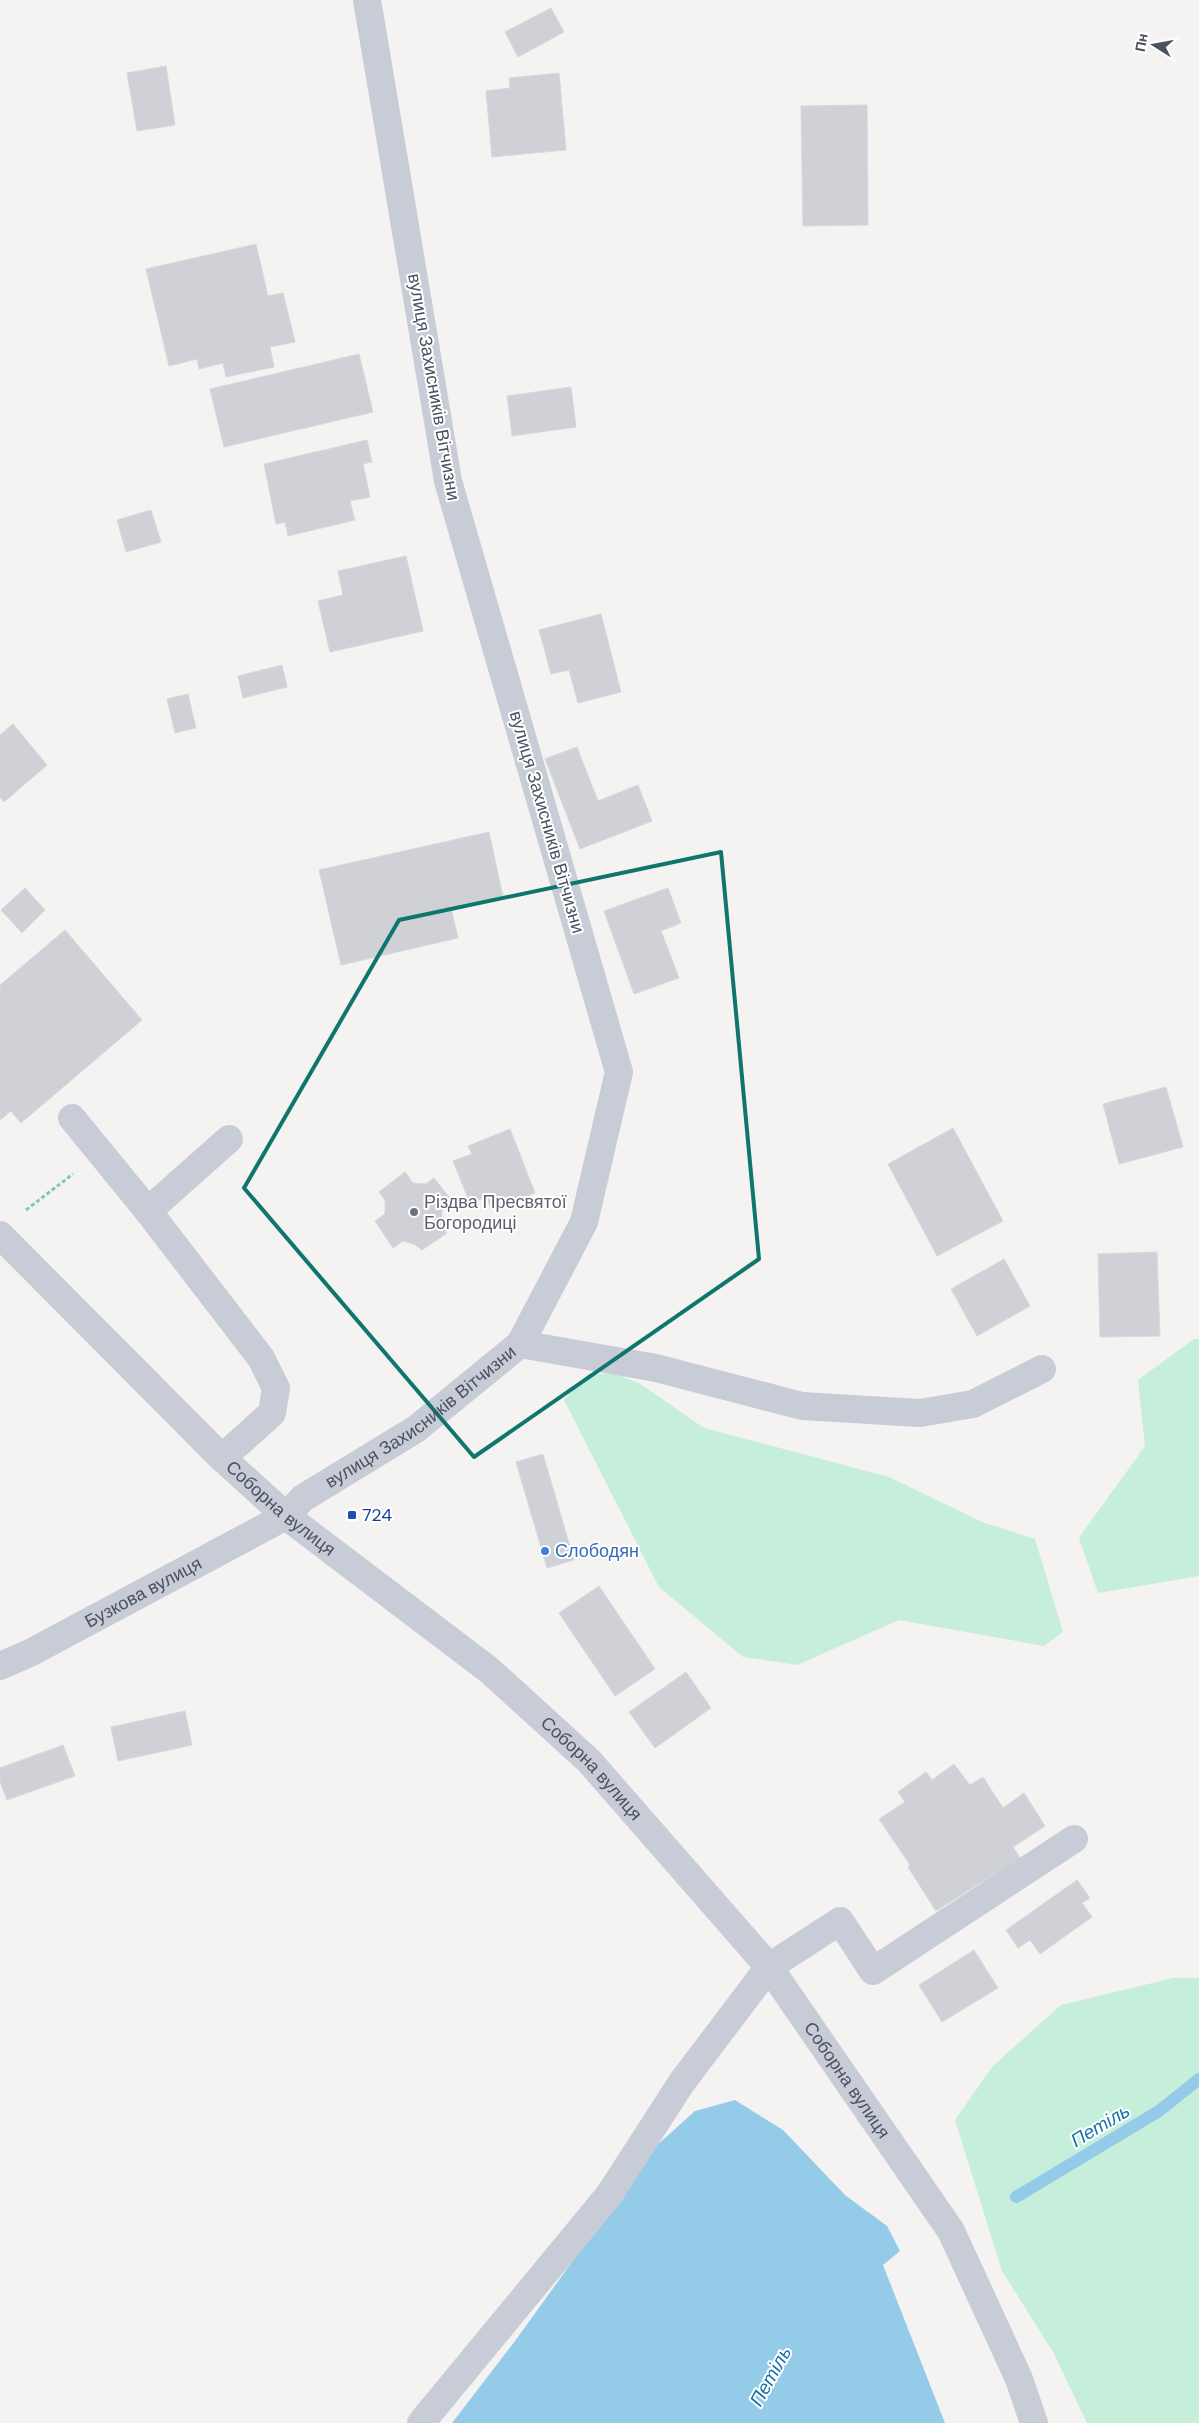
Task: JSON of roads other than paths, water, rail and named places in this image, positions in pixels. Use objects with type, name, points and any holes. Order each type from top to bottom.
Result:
[{"type":"street","name":"вулиця Захисників Вітчизни","points":[[286,1516],[303,1498],[416,1428],[520,1344],[584,1222],[619,1072],[448,481],[367,0]]},
{"type":"street","points":[[72,1118],[148,1211],[261,1358],[276,1388],[272,1413],[222,1458]]},
{"type":"street","points":[[148,1211],[229,1139]]},
{"type":"street","name":"Соборна вулиця","points":[[0,1235],[222,1458],[286,1516],[489,1670],[589,1761],[769,1968],[951,2231],[1019,2379],[1034,2423]]},
{"type":"street","points":[[520,1344],[656,1368],[802,1406],[920,1413],[973,1404],[1042,1369]]},
{"type":"street","name":"Бузкова вулиця","points":[[0,1666],[30,1653],[286,1516]]},
{"type":"street","points":[[421,2423],[608,2195],[682,2082],[769,1968],[840,1920],[873,1971],[1074,1839]]},
{"type":"water","points":[[735,2100],[783,2130],[845,2195],[887,2226],[900,2251],[883,2265],[945,2423],[452,2423],[515,2341],[655,2147],[695,2111]]},
{"type":"waterway","name":"Петіль","points":[[1016,2197],[1159,2111],[1199,2079]]},
{"type":"place","name":"Різдва Пресвятої Богородиці","points":[[414,1212]]},
{"type":"place","name":"724","points":[[352,1515]]},
{"type":"place","name":"Слободян","points":[[545,1551]]}]
